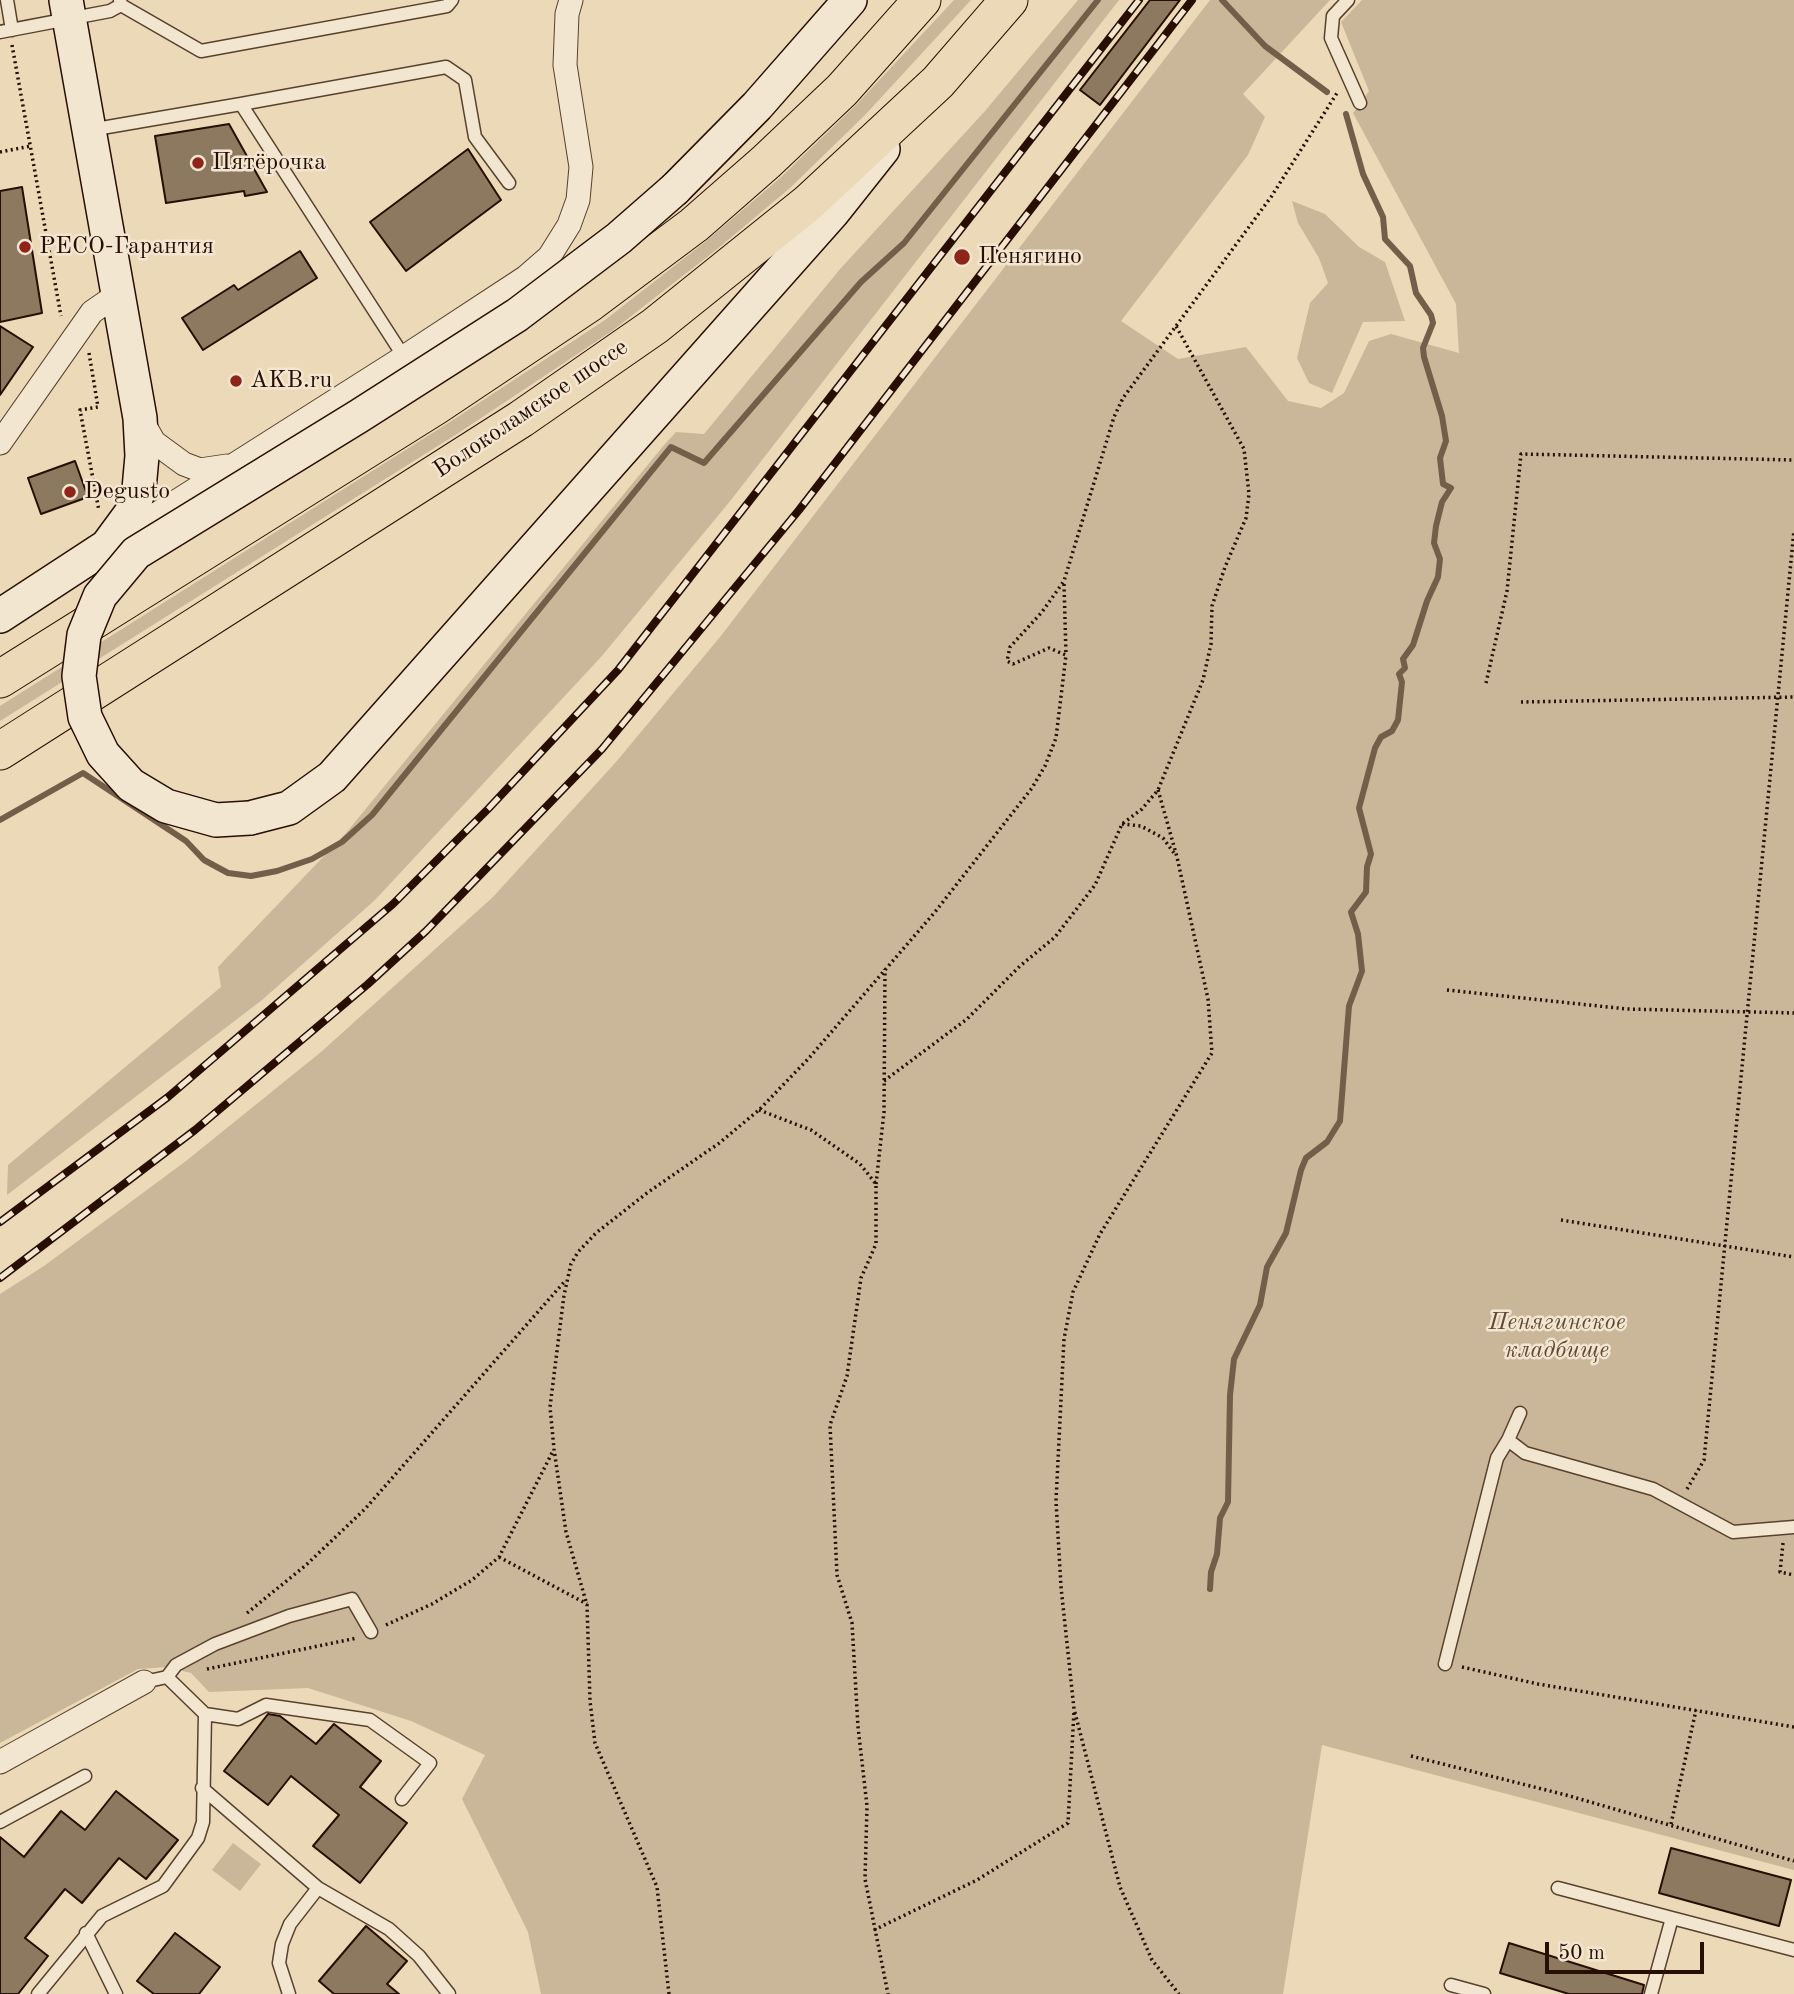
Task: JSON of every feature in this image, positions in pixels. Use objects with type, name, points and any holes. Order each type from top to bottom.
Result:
[{"type":"main road","points":[[850,0],[757,106],[675,189],[619,238],[517,315],[359,416],[136,552],[107,585],[84,635],[79,676],[85,717],[103,754],[131,785],[166,806],[216,820],[250,818],[289,808],[332,776],[833,212],[938,82]]},
{"type":"main road","points":[[0,679],[445,400],[591,302],[694,225],[842,90],[922,0]]},
{"type":"main road","name":"Волоколамское шоссе","points":[[0,751],[521,419],[655,326],[808,203],[938,82],[1009,0]]},
{"type":"main road","points":[[6,612],[103,531],[132,512],[139,489],[142,456],[140,418],[68,9]]},
{"type":"main road","points":[[6,612],[215,544]]},
{"type":"street","points":[[103,531],[236,463],[526,277],[549,257],[569,225],[578,200],[581,167],[565,65],[570,0]]},
{"type":"street","points":[[0,443],[92,312],[118,294]]},
{"type":"street","points":[[140,418],[154,442],[184,464],[200,470],[214,470],[236,463]]},
{"type":"street","points":[[0,1762],[144,1682]]},
{"type":"lane","points":[[7,0],[7,31],[68,9],[110,11],[120,3],[201,51],[447,6],[452,0]]},
{"type":"lane","points":[[1348,0],[1331,23],[1331,38],[1360,103]]},
{"type":"lane","points":[[90,130],[446,67],[465,80],[475,137],[509,183]]},
{"type":"lane","points":[[241,104],[404,357]]},
{"type":"lane","points":[[1445,1664],[1497,1458],[1520,1413]]},
{"type":"lane","points":[[1508,1440],[1525,1453],[1653,1489],[1733,1532],[1789,1528]]},
{"type":"lane","points":[[144,1682],[167,1677],[176,1665],[215,1644],[289,1616],[352,1599],[372,1632]]},
{"type":"lane","points":[[167,1677],[205,1714],[237,1719],[266,1705],[370,1720],[430,1763],[402,1799]]},
{"type":"lane","points":[[38,1994],[102,1916],[163,1885],[198,1838],[203,1822],[205,1714]]},
{"type":"lane","points":[[0,1822],[85,1776]]},
{"type":"lane","points":[[202,1788],[318,1888],[389,1929],[419,1956],[449,1994]]},
{"type":"lane","points":[[289,1994],[279,1963],[282,1944],[290,1924],[318,1888]]},
{"type":"lane","points":[[1558,1888],[1794,1950]]},
{"type":"lane","points":[[1651,1994],[1672,1919]]},
{"type":"lane","points":[[86,1933],[116,1994]]},
{"type":"lane","points":[[1451,1985],[1484,1994]]},
{"type":"path","points":[[7,31],[62,319]]},
{"type":"path","points":[[669,1994],[657,1887],[595,1743],[590,1701],[587,1605],[566,1532],[550,1407],[567,1279],[578,1252],[596,1233],[647,1193],[718,1144],[759,1110],[809,1058],[935,912],[1045,766],[1056,738],[1066,655],[1064,582],[1114,417],[1135,379],[1271,197],[1348,76]]},
{"type":"path","points":[[0,152],[30,146]]},
{"type":"path","points":[[884,1081],[967,1019],[1020,966],[1055,937],[1095,885],[1122,824],[1142,809],[1158,790],[1203,680],[1211,644],[1212,606],[1225,566],[1246,518],[1249,494],[1244,449],[1176,326]]},
{"type":"path","points":[[89,353],[98,407],[80,410],[103,531]]},
{"type":"path","points":[[1486,683],[1507,591],[1521,454],[1794,460]]},
{"type":"path","points":[[1679,1503],[1704,1460],[1794,530]]},
{"type":"path","points":[[1064,582],[1006,654],[1007,661],[1013,664],[1049,648],[1066,655]]},
{"type":"path","points":[[1521,702],[1794,697]]},
{"type":"path","points":[[1158,790],[1177,857],[1208,999],[1212,1053],[1100,1234],[1073,1292],[1064,1339],[1056,1501],[1061,1587],[1074,1709],[1120,1887],[1152,1959],[1179,1994]]},
{"type":"path","points":[[1122,824],[1141,826],[1163,838],[1177,857]]},
{"type":"path","points":[[886,970],[884,1081],[876,1184],[876,1244],[860,1279],[847,1376],[830,1425],[837,1575],[852,1623],[858,1727],[867,1806],[865,1879],[888,1994]]},
{"type":"path","points":[[1447,990],[1627,1009],[1794,1013]]},
{"type":"path","points":[[759,1110],[811,1130],[860,1164],[876,1184]]},
{"type":"path","points":[[1561,1220],[1794,1257]]},
{"type":"path","points":[[215,1644],[365,1509],[567,1279]]},
{"type":"path","points":[[167,1677],[360,1637],[432,1604],[472,1580],[499,1557],[554,1449]]},
{"type":"path","points":[[1789,1528],[1780,1572],[1794,1575]]},
{"type":"path","points":[[499,1557],[587,1605]]},
{"type":"path","points":[[1445,1664],[1538,1684],[1794,1727]]},
{"type":"path","points":[[874,1930],[977,1881],[1068,1823],[1074,1709]]},
{"type":"path","points":[[1671,1824],[1696,1710]]},
{"type":"path","points":[[1411,1756],[1671,1824],[1794,1861]]},
{"type":"green space","points":[[954,0],[971,0],[865,115],[790,188],[612,331],[460,432],[0,721],[0,706],[453,420],[605,320],[705,242],[779,179],[856,105]]},
{"type":"green space","points":[[1078,0],[1119,0],[731,500],[601,657],[375,900],[262,1000],[7,1195],[8,1165],[221,987],[218,967],[346,833],[664,445],[676,432],[704,434],[841,268],[985,111]]},
{"type":"green space","name":"Пенягинское кладбище","points":[[1210,0],[1330,0],[1243,94],[1265,117],[1248,155],[1121,321],[1178,359],[1246,347],[1288,401],[1321,408],[1344,393],[1369,341],[1391,334],[1459,353],[1456,304],[1353,113],[1369,91],[1341,22],[1362,0],[1794,0],[1794,1870],[1322,1745],[1283,1994],[541,1994],[528,1932],[462,1799],[485,1755],[411,1721],[308,1688],[209,1692],[191,1673],[167,1667],[138,1669],[0,1743],[0,1294],[44,1266],[186,1161],[321,1052],[493,897],[616,762],[720,637]]},
{"type":"green space","points":[[1292,201],[1325,214],[1359,247],[1385,262],[1405,321],[1363,322],[1332,393],[1309,383],[1297,358],[1310,303],[1328,283],[1319,258],[1298,223]]},
{"type":"green space","points":[[233,1843],[261,1864],[240,1891],[212,1870]]},
{"type":"building","points":[[1150,0],[1180,0],[1100,105],[1080,90]]},
{"type":"building","points":[[229,124],[267,192],[245,196],[244,191],[166,203],[155,136]]},
{"type":"building","points":[[468,149],[501,200],[406,271],[370,222]]},
{"type":"building","points":[[22,187],[42,313],[0,322],[0,191]]},
{"type":"building","points":[[300,251],[317,278],[203,350],[182,318],[234,285],[238,290]]},
{"type":"building","points":[[0,326],[33,347],[0,395]]},
{"type":"building","points":[[75,461],[88,497],[41,514],[28,478]]},
{"type":"building","points":[[268,1714],[280,1716],[316,1744],[334,1724],[381,1761],[360,1787],[407,1823],[360,1883],[313,1846],[339,1815],[291,1776],[268,1805],[224,1771]]},
{"type":"building","points":[[116,1791],[178,1840],[146,1879],[119,1858],[82,1903],[65,1889],[25,1938],[48,1956],[18,1994],[0,1994],[0,1837],[24,1857],[61,1811],[85,1830]]},
{"type":"building","points":[[1671,1848],[1791,1880],[1779,1926],[1659,1893]]},
{"type":"building","points":[[366,1926],[407,1961],[387,1984],[399,1994],[334,1994],[319,1981]]},
{"type":"building","points":[[175,1933],[220,1967],[199,1994],[154,1994],[137,1981]]},
{"type":"building","points":[[1509,1943],[1644,1985],[1642,1994],[1569,1994],[1500,1973]]},
{"type":"waterway","points":[[0,820],[83,773],[186,841],[204,860],[228,873],[251,876],[277,871],[312,859],[342,842],[372,815],[671,447],[704,463],[861,282],[904,243],[1098,0]]},
{"type":"waterway","points":[[1222,0],[1265,46],[1327,92]]},
{"type":"waterway","points":[[1210,1589],[1220,1518],[1228,1502],[1230,1395],[1234,1359],[1260,1305],[1267,1267],[1286,1233],[1306,1158],[1327,1142],[1340,1121],[1349,1006],[1362,971],[1358,934],[1351,912],[1366,892],[1367,867],[1371,854],[1359,808],[1375,748],[1381,737],[1392,731],[1398,720],[1402,682],[1399,674],[1405,668],[1403,659],[1413,645],[1438,577],[1440,559],[1434,543],[1436,526],[1442,502],[1451,488],[1443,484],[1440,458],[1446,441],[1442,416],[1424,357],[1423,348],[1433,323],[1431,315],[1416,293],[1410,266],[1385,239],[1383,217],[1363,174],[1346,114]]},
{"type":"railway","points":[[0,1222],[168,1097],[393,904],[489,808],[618,670],[1139,0]]},
{"type":"railway","points":[[0,1278],[195,1130],[368,984],[426,931],[602,749],[799,510],[1192,0]]},
{"type":"place","name":"Пятёрочка","points":[[198,163]]},
{"type":"place","name":"РЕСО-Гарантия","points":[[25,247]]},
{"type":"place","name":"Пенягино","points":[[962,257]]},
{"type":"place","name":"AKB.ru","points":[[236,381]]},
{"type":"place","name":"Degusto","points":[[70,492]]}]
